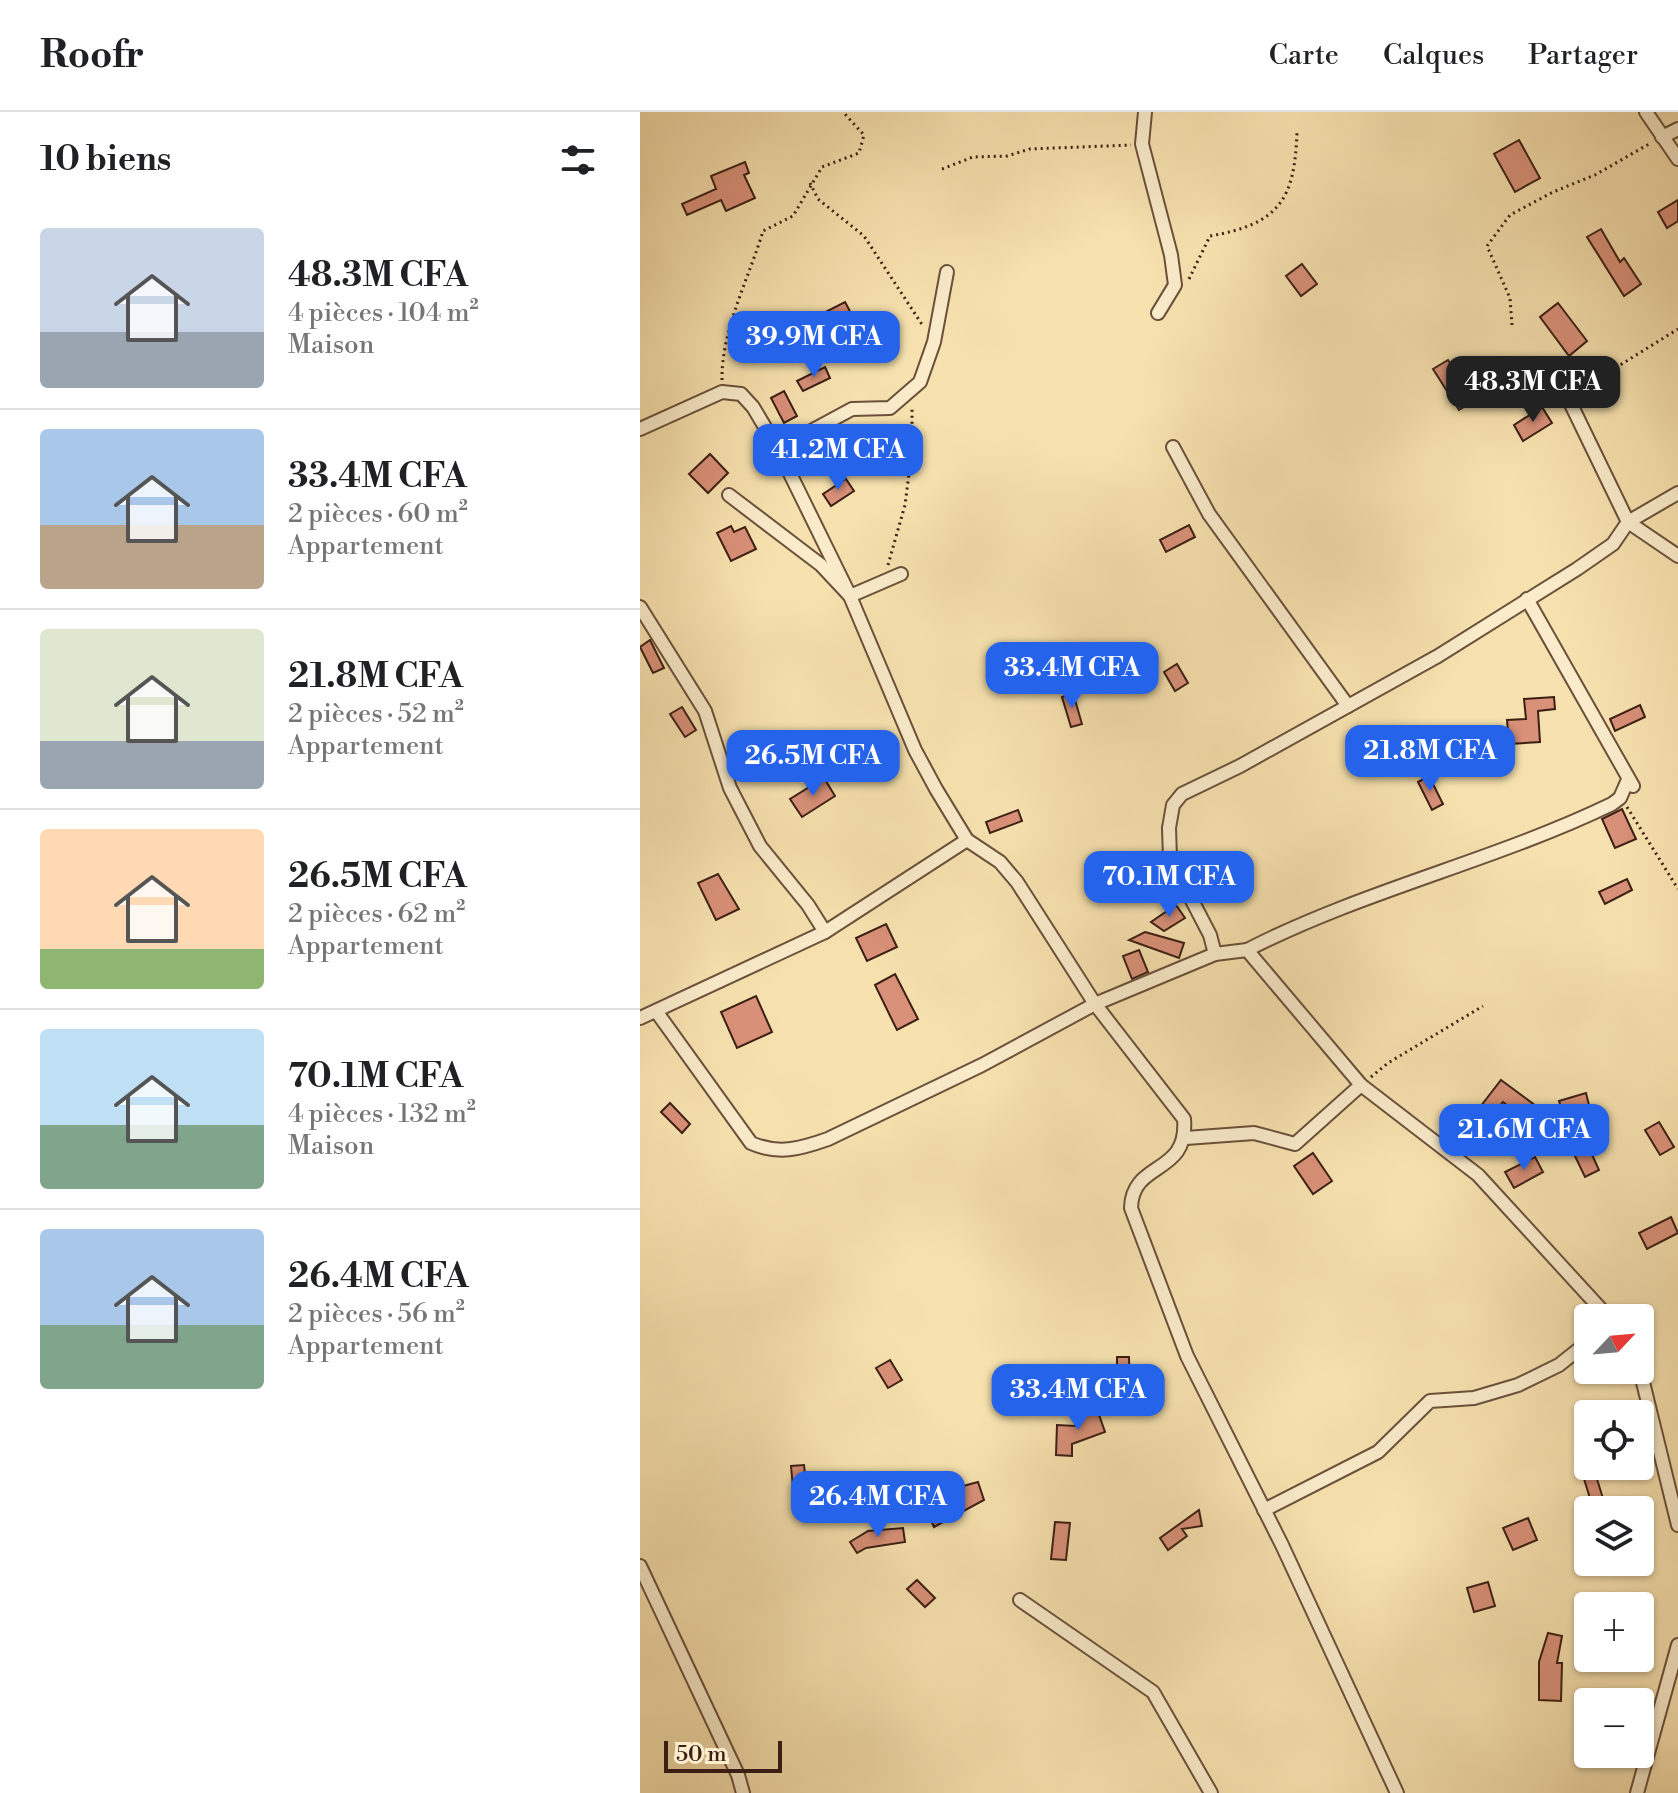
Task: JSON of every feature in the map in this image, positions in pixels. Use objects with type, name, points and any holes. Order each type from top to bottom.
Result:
[{"type":"street","points":[[1145,112],[1142,144],[1171,255],[1175,285],[1158,313]]},
{"type":"street","points":[[1646,112],[1678,159]]},
{"type":"street","points":[[1662,137],[1678,129]]},
{"type":"street","points":[[778,449],[852,409],[890,408],[920,382],[934,342],[947,272]]},
{"type":"street","points":[[640,429],[722,392],[741,394],[778,449],[850,596],[915,750],[967,840],[1009,873],[1095,1004],[1184,1119],[1186,1138],[1179,1152],[1135,1188],[1131,1208],[1187,1356],[1264,1510],[1397,1793]]},
{"type":"street","points":[[1568,398],[1628,522],[1678,556]]},
{"type":"street","points":[[1173,447],[1209,514],[1348,706]]},
{"type":"street","points":[[1215,954],[1210,935],[1170,858],[1169,828],[1173,805],[1182,794],[1348,706],[1527,599],[1613,544],[1628,522],[1678,493]]},
{"type":"street","points":[[729,495],[821,565],[850,596]]},
{"type":"street","points":[[850,596],[901,574]]},
{"type":"street","points":[[656,1011],[751,1143],[771,1152],[806,1147],[982,1065],[1095,1004],[1215,954],[1247,950],[1390,887],[1537,838],[1620,798],[1627,782],[1633,786],[1633,780],[1527,599]]},
{"type":"street","points":[[640,607],[705,711],[730,788],[760,846],[808,905],[825,932]]},
{"type":"street","points":[[640,1018],[825,932],[967,840]]},
{"type":"street","points":[[1247,950],[1361,1085],[1478,1175],[1596,1304]]},
{"type":"street","points":[[1186,1138],[1254,1133],[1295,1144],[1361,1085]]},
{"type":"street","points":[[1264,1510],[1378,1452],[1430,1401],[1474,1398],[1518,1385],[1559,1365],[1574,1353]]},
{"type":"street","points":[[1643,1384],[1678,1525]]},
{"type":"street","points":[[640,1566],[738,1775],[743,1793]]},
{"type":"street","points":[[1020,1600],[1153,1692],[1211,1793]]},
{"type":"street","points":[[1637,1793],[1678,1645]]},
{"type":"path","points":[[722,392],[722,363],[763,231],[793,216],[822,167],[859,153],[864,135],[843,112]]},
{"type":"path","points":[[1189,279],[1210,236],[1261,223],[1284,198],[1296,165],[1297,131]]},
{"type":"path","points":[[1512,325],[1510,298],[1487,246],[1510,215],[1553,192],[1595,175],[1662,137]]},
{"type":"path","points":[[942,169],[973,157],[1007,156],[1030,149],[1142,144]]},
{"type":"path","points":[[810,183],[818,199],[864,236],[934,342]]},
{"type":"path","points":[[1568,398],[1678,329]]},
{"type":"path","points":[[879,583],[893,555],[905,505],[912,450],[911,413],[920,382]]},
{"type":"path","points":[[1620,798],[1678,889]]},
{"type":"path","points":[[1361,1085],[1388,1063],[1483,1006]]},
{"type":"building","points":[[1519,140],[1540,178],[1515,192],[1494,154]]},
{"type":"building","points":[[745,162],[749,173],[744,175],[755,198],[726,211],[721,200],[687,215],[682,204],[716,189],[711,176]]},
{"type":"building","points":[[1678,200],[1678,221],[1667,228],[1658,212]]},
{"type":"building","points":[[1601,229],[1620,262],[1624,258],[1641,284],[1624,296],[1587,237]]},
{"type":"building","points":[[1302,264],[1317,284],[1301,296],[1286,276]]},
{"type":"building","points":[[845,302],[852,315],[809,338],[802,324]]},
{"type":"building","points":[[1558,303],[1587,341],[1569,356],[1540,317]]},
{"type":"building","points":[[1448,360],[1462,382],[1473,375],[1485,394],[1459,410],[1433,369]]},
{"type":"building","points":[[825,367],[830,378],[803,391],[797,381]]},
{"type":"building","points":[[784,391],[797,416],[784,423],[771,398]]},
{"type":"building","points":[[1542,407],[1552,423],[1523,441],[1514,425]]},
{"type":"building","points":[[710,454],[728,473],[708,493],[689,474]]},
{"type":"building","points":[[846,479],[854,491],[831,506],[823,494]]},
{"type":"building","points":[[1189,525],[1195,537],[1166,552],[1160,540]]},
{"type":"building","points":[[731,526],[734,532],[745,527],[756,549],[731,561],[717,533]]},
{"type":"building","points":[[650,640],[664,668],[653,673],[640,647]]},
{"type":"building","points":[[1177,664],[1188,683],[1175,691],[1164,672]]},
{"type":"building","points":[[1073,693],[1082,724],[1071,727],[1062,697]]},
{"type":"building","points":[[1554,697],[1555,709],[1538,711],[1540,742],[1509,744],[1507,720],[1526,719],[1524,699]]},
{"type":"building","points":[[1640,705],[1645,717],[1615,731],[1610,719]]},
{"type":"building","points":[[682,707],[696,730],[685,737],[670,714]]},
{"type":"building","points":[[1429,776],[1443,804],[1432,810],[1418,782]]},
{"type":"building","points":[[824,778],[835,796],[802,817],[790,799]]},
{"type":"building","points":[[1622,809],[1636,839],[1615,848],[1602,819]]},
{"type":"building","points":[[1018,810],[1022,821],[990,833],[986,822]]},
{"type":"building","points":[[718,874],[739,909],[716,920],[698,883]]},
{"type":"building","points":[[1627,879],[1632,890],[1605,904],[1599,892]]},
{"type":"building","points":[[1176,905],[1185,918],[1164,931],[1151,922]]},
{"type":"building","points":[[886,924],[897,947],[867,961],[856,938]]},
{"type":"building","points":[[1145,932],[1184,943],[1179,958],[1129,940]]},
{"type":"building","points":[[1139,950],[1148,972],[1132,979],[1123,956]]},
{"type":"building","points":[[895,974],[918,1019],[897,1030],[875,985]]},
{"type":"building","points":[[756,996],[772,1032],[737,1048],[721,1012]]},
{"type":"building","points":[[1501,1080],[1536,1106],[1525,1120],[1503,1102],[1479,1133],[1467,1124]]},
{"type":"building","points":[[1586,1093],[1590,1109],[1564,1117],[1559,1101]]},
{"type":"building","points":[[670,1103],[690,1124],[682,1133],[661,1112]]},
{"type":"building","points":[[1659,1122],[1674,1147],[1660,1155],[1645,1130]]},
{"type":"building","points":[[1589,1148],[1599,1170],[1585,1177],[1574,1154]]},
{"type":"building","points":[[1313,1153],[1332,1181],[1313,1194],[1294,1166]]},
{"type":"building","points":[[1535,1157],[1543,1172],[1514,1188],[1505,1172]]},
{"type":"building","points":[[1671,1217],[1678,1233],[1647,1249],[1639,1233]]},
{"type":"building","points":[[1117,1357],[1129,1357],[1130,1392],[1117,1392]]},
{"type":"building","points":[[890,1360],[902,1380],[888,1388],[876,1368]]},
{"type":"building","points":[[1097,1409],[1105,1432],[1072,1444],[1072,1456],[1056,1455],[1057,1425],[1076,1426],[1073,1417]]},
{"type":"building","points":[[804,1465],[808,1498],[794,1499],[791,1466]]},
{"type":"building","points":[[1584,1480],[1597,1480],[1602,1496],[1589,1496]]},
{"type":"building","points":[[978,1482],[984,1500],[934,1527],[927,1512],[955,1497],[952,1489]]},
{"type":"building","points":[[1199,1510],[1202,1526],[1182,1529],[1187,1536],[1168,1550],[1160,1538]]},
{"type":"building","points":[[1528,1518],[1537,1540],[1513,1550],[1503,1528]]},
{"type":"building","points":[[1055,1522],[1070,1523],[1066,1560],[1051,1559]]},
{"type":"building","points":[[903,1528],[905,1542],[866,1548],[857,1553],[850,1542],[868,1531]]},
{"type":"building","points":[[917,1580],[935,1598],[925,1607],[907,1589]]},
{"type":"building","points":[[1488,1582],[1495,1606],[1474,1612],[1467,1588]]},
{"type":"building","points":[[1548,1633],[1562,1636],[1557,1663],[1562,1663],[1561,1701],[1539,1700],[1539,1662]]}]
